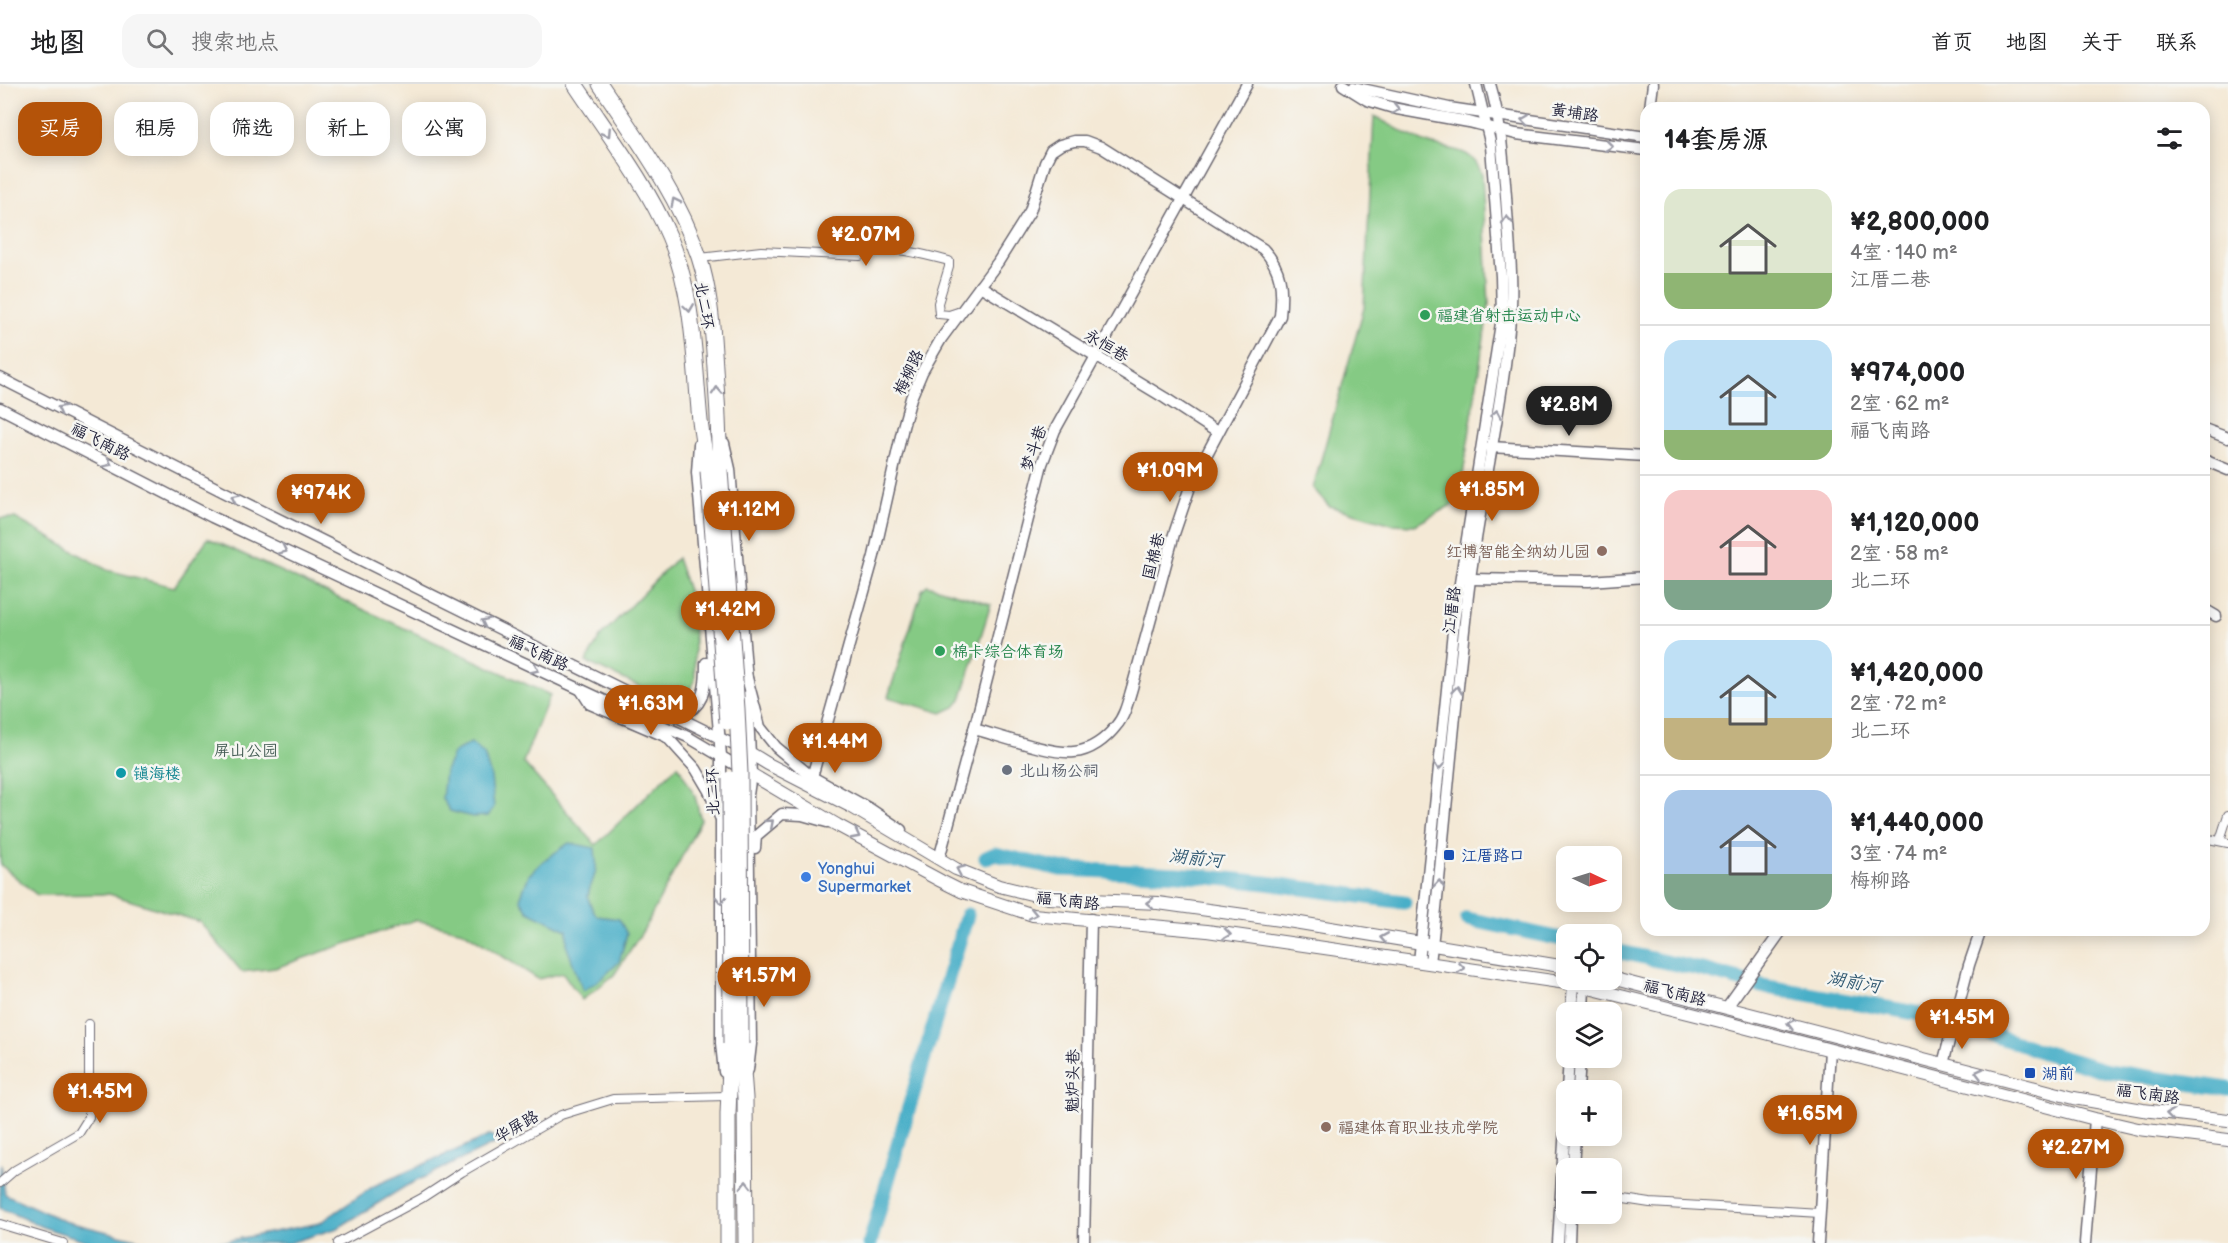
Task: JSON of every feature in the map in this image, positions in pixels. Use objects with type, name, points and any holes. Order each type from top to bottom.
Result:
[{"type":"highway","name":"北二环","points":[[575,84],[634,174],[669,236],[687,297],[700,422],[714,471]]},
{"type":"highway","name":"北二环","points":[[600,84],[672,196],[700,258],[708,290],[719,414],[714,471],[730,773],[736,1044],[728,1114],[728,1243]]},
{"type":"highway","name":"北二环","points":[[736,1044],[745,1098],[746,1243]]},
{"type":"main road","name":"梦斗巷","points":[[939,859],[1042,464],[1061,416],[1185,199],[1247,84]]},
{"type":"main road","name":"黄埔路","points":[[1343,84],[1465,111],[1640,136]]},
{"type":"main road","name":"黄埔路","points":[[1343,84],[1367,100],[1386,106],[1469,122],[1500,131],[1640,149]]},
{"type":"main road","name":"江厝路","points":[[1427,944],[1454,621],[1502,317],[1501,276],[1488,128],[1476,84]]},
{"type":"main road","name":"江厝路","points":[[1424,963],[1439,891],[1454,716],[1470,579],[1506,358],[1511,293],[1500,131],[1490,84]]},
{"type":"main road","points":[[1651,102],[1653,84]]},
{"type":"main road","name":"梅柳路","points":[[812,777],[874,556],[911,398],[922,372],[941,339],[1030,211],[1045,163],[1051,152],[1060,145],[1074,141],[1092,143],[1185,199]]},
{"type":"main road","name":"国棉巷","points":[[974,729],[1041,747],[1074,752],[1097,744],[1117,726],[1132,688],[1174,534],[1191,484],[1280,315],[1282,295],[1274,260],[1263,249],[1185,199]]},
{"type":"main road","name":"永恒巷","points":[[980,286],[1217,432]]},
{"type":"main road","name":"福飞南路","points":[[0,378],[750,753],[852,807],[956,869],[999,886],[1048,898],[1158,903],[1294,922],[1556,965]]},
{"type":"main road","name":"福飞南路","points":[[0,408],[212,517],[581,690],[675,730],[837,825],[961,891],[1033,915],[1207,931],[1556,983]]},
{"type":"main road","points":[[719,414],[729,469],[746,674],[751,774],[748,795],[751,1044],[745,1098]]},
{"type":"main road","points":[[700,422],[697,472],[721,756],[721,1043],[728,1114]]},
{"type":"main road","points":[[2210,431],[2228,438]]},
{"type":"main road","points":[[1490,447],[1640,456]]},
{"type":"main road","points":[[2210,462],[2228,470]]},
{"type":"main road","points":[[669,714],[688,711],[697,703],[706,686],[700,573],[705,565]]},
{"type":"main road","points":[[1470,579],[1589,581],[1640,577]]},
{"type":"main road","points":[[2210,612],[2216,616]]},
{"type":"main road","points":[[711,629],[742,626]]},
{"type":"main road","points":[[746,674],[760,727],[784,755],[812,777],[870,809],[939,859]]},
{"type":"main road","points":[[581,690],[590,704],[667,737],[696,769],[722,820]]},
{"type":"main road","points":[[749,917],[756,836],[782,814],[802,815],[837,825]]},
{"type":"main road","points":[[721,867],[750,867]]},
{"type":"main road","name":"魁炉头巷","points":[[1084,1243],[1091,919]]},
{"type":"main road","points":[[1727,1007],[1778,936]]},
{"type":"main road","points":[[1943,1064],[1979,936]]},
{"type":"main road","name":"福飞南路","points":[[1622,981],[2091,1101],[2228,1120]]},
{"type":"main road","name":"福飞南路","points":[[1595,990],[2095,1119],[2138,1129],[2228,1140]]},
{"type":"main road","points":[[1818,1243],[1830,1050]]},
{"type":"main road","points":[[2085,1243],[2095,1119]]},
{"type":"main road","points":[[1558,1243],[1564,1146]]},
{"type":"main road","points":[[1569,1243],[1570,1224]]},
{"type":"street","points":[[700,258],[761,251],[860,256],[861,247],[885,247],[919,253],[949,261],[938,303],[939,314],[950,315],[961,311]]},
{"type":"street","points":[[2224,842],[2228,815]]},
{"type":"street","points":[[0,1184],[15,1170],[79,1132],[89,1118],[89,1024]]},
{"type":"street","name":"华屏路","points":[[338,1243],[422,1198],[462,1172],[561,1115],[613,1099],[726,1096]]},
{"type":"street","points":[[1622,1199],[1650,1203],[1820,1213]]},
{"type":"street","points":[[0,1224],[63,1243]]},
{"type":"green space","name":"福建省射击运动中心","points":[[1374,116],[1424,142],[1466,154],[1478,165],[1482,175],[1489,305],[1459,501],[1415,525],[1392,524],[1329,506],[1313,488],[1364,308]]},
{"type":"green space","name":"屏山公园","points":[[0,518],[15,518],[107,570],[174,587],[208,538],[550,695],[523,762],[596,845],[678,765],[695,796],[701,820],[644,929],[614,975],[582,1000],[563,973],[538,979],[463,931],[415,920],[275,968],[242,972],[200,922],[109,894],[37,895],[1,865],[0,858]]},
{"type":"green space","points":[[677,558],[693,605],[695,680],[687,694],[680,699],[666,699],[586,662],[600,637]]},
{"type":"green space","name":"棉卡综合体育场","points":[[927,585],[991,604],[961,700],[955,707],[942,713],[888,697],[922,590]]},
{"type":"water","points":[[471,743],[484,754],[491,777],[494,807],[488,816],[473,817],[450,811],[442,799],[445,771],[454,752]]},
{"type":"water","points":[[569,843],[595,848],[596,867],[589,891],[589,901],[597,916],[619,919],[627,934],[619,962],[583,991],[567,947],[567,930],[528,911],[520,899],[529,875],[543,861]]},
{"type":"water","points":[[491,1135],[498,1142],[406,1186],[338,1228],[289,1243],[176,1243],[226,1241],[320,1223],[374,1186]]},
{"type":"water","points":[[1,1163],[5,1194],[64,1221],[152,1243],[93,1243],[42,1227],[0,1208]]},
{"type":"waterway","name":"湖前河","points":[[986,858],[995,854],[1060,869],[1179,874],[1266,883],[1404,902]]},
{"type":"waterway","name":"湖前河","points":[[870,1243],[967,915]]},
{"type":"waterway","name":"湖前河","points":[[1467,919],[1556,938]]},
{"type":"waterway","name":"湖前河","points":[[1622,952],[1762,986],[1944,1018],[2107,1071],[2228,1089]]},
{"type":"place","name":"福建省射击运动中心","points":[[1425,315]]},
{"type":"place","name":"红博智能全纳幼儿园","points":[[1602,551]]},
{"type":"place","name":"棉卡综合体育场","points":[[940,651]]},
{"type":"place","name":"北山杨公祠","points":[[1007,770]]},
{"type":"place","name":"镇海楼","points":[[121,773]]},
{"type":"place","name":"江厝路口","points":[[1449,855]]},
{"type":"place","name":"Yonghui Supermarket","points":[[806,877]]},
{"type":"place","name":"湖前","points":[[2030,1073]]},
{"type":"place","name":"福建体育职业技术学院","points":[[1326,1127]]}]
